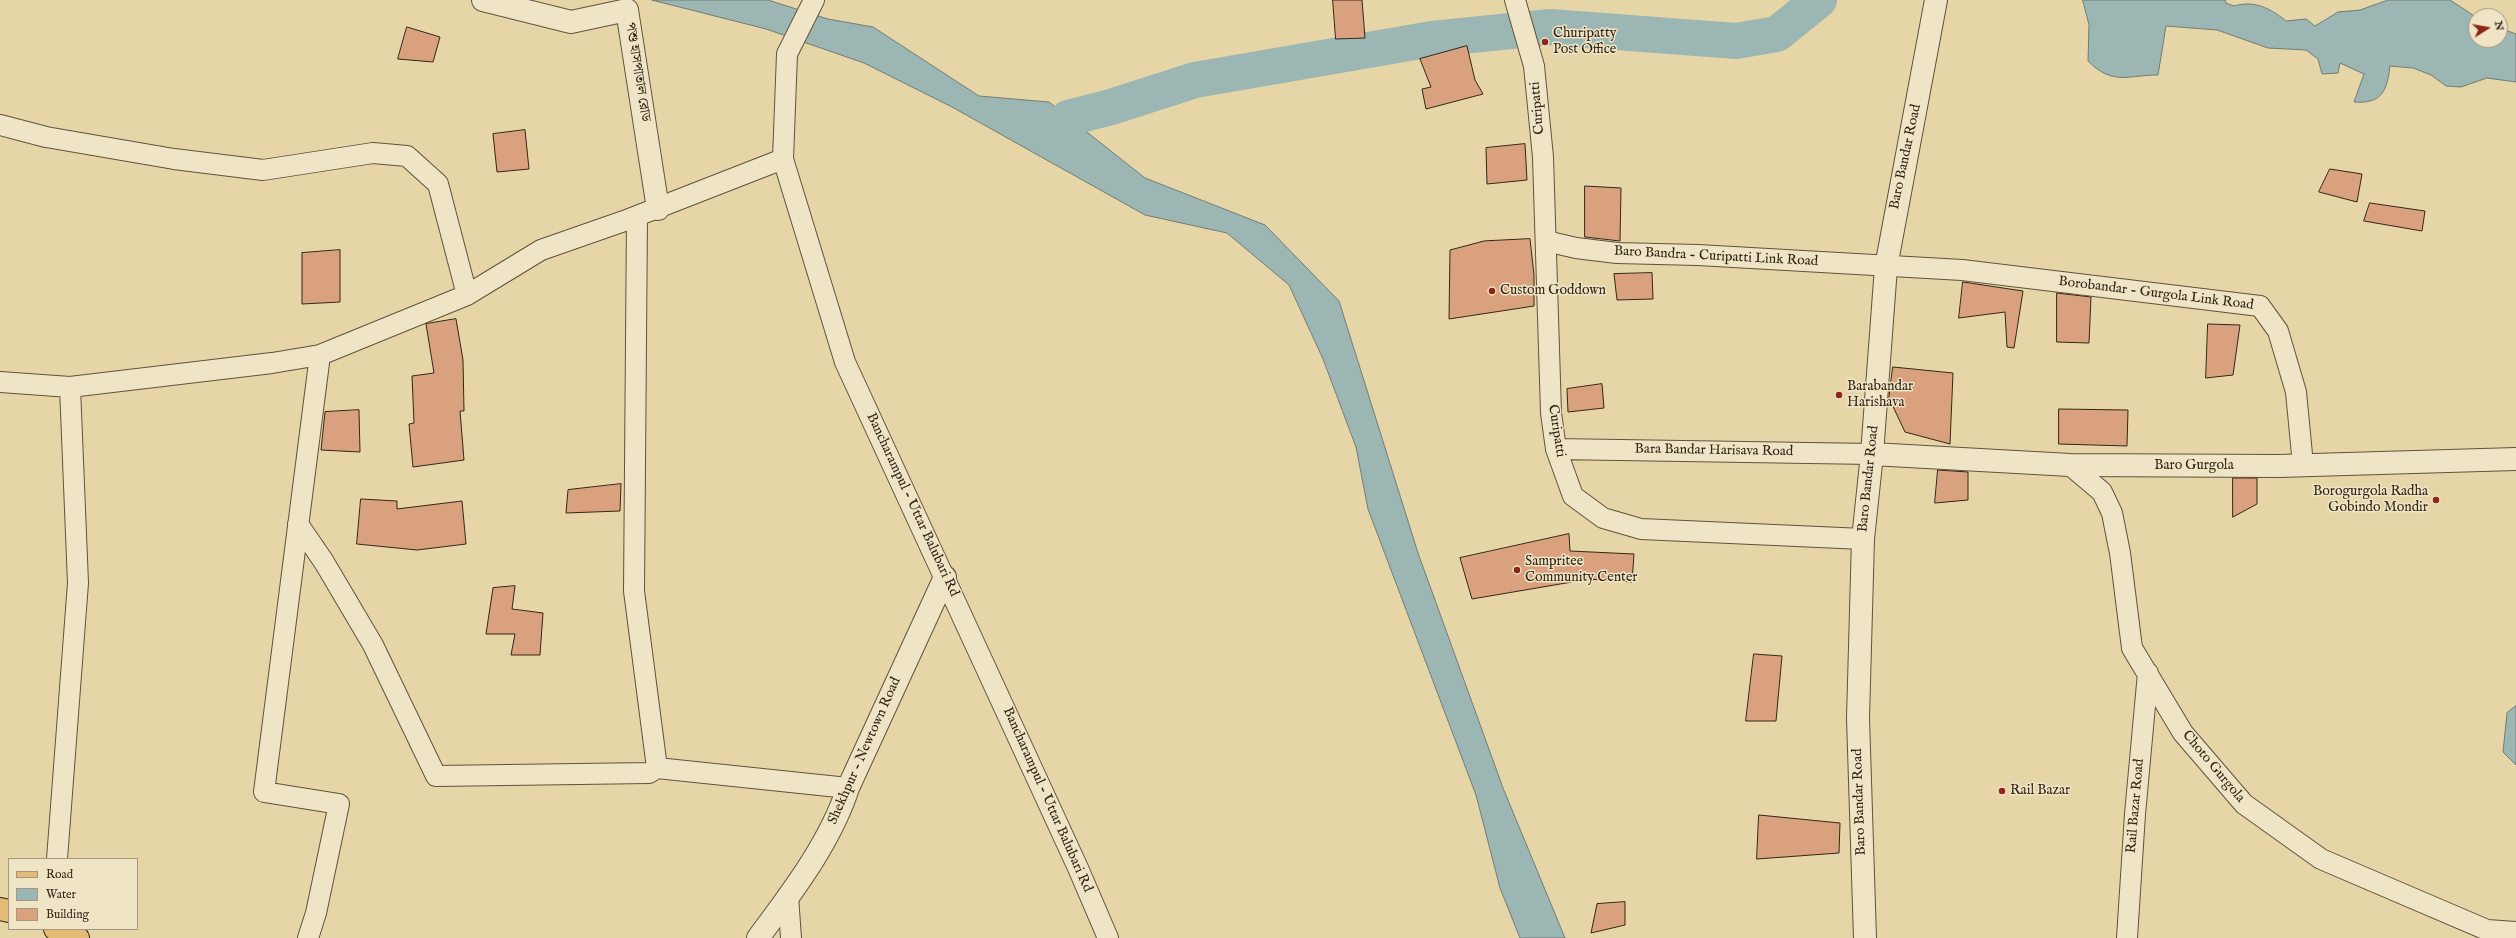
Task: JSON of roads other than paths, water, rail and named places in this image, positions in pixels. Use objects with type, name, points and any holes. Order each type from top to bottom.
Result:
[{"type":"main road","points":[[58,930],[78,938]]},
{"type":"street","name":"পশু হাসপাতাল রোড","points":[[483,0],[570,22],[627,10],[658,209]]},
{"type":"street","name":"Bancharampul - Uttar Balubari Rd","points":[[814,0],[787,54],[783,159],[845,362],[1078,868],[1108,938]]},
{"type":"street","name":"Baro Bandar Road","points":[[1865,938],[1858,718],[1863,539],[1872,454],[1886,267],[1936,0]]},
{"type":"street","name":"Curipatti","points":[[1515,1],[1534,66],[1543,157],[1551,414],[1556,449],[1573,496],[1603,518],[1641,529],[1863,539]]},
{"type":"street","points":[[0,125],[46,137],[167,158],[263,170],[373,153],[407,156],[438,184],[467,295]]},
{"type":"street","points":[[0,382],[70,387],[272,363],[320,355],[467,295],[541,250],[658,209],[783,159]]},
{"type":"street","points":[[637,216],[634,592],[657,768]]},
{"type":"street","name":"Baro Bandra - Curipatti Link Road","points":[[1546,242],[1576,248],[1617,253],[1698,255],[1886,267]]},
{"type":"street","name":"Borobandar - Gurgola Link Road","points":[[1886,267],[1962,270],[2260,306],[2278,331],[2296,392],[2303,465]]},
{"type":"street","points":[[308,938],[316,913],[339,804],[264,792],[320,355]]},
{"type":"street","points":[[56,858],[78,583],[70,387]]},
{"type":"street","name":"Bara Bandar Harisava Road","points":[[1556,449],[1872,454]]},
{"type":"street","name":"Baro Gurgola","points":[[1872,454],[2070,465],[2303,465],[2516,459]]},
{"type":"street","name":"Choto Gurgola","points":[[2070,465],[2102,492],[2112,513],[2120,554],[2132,648],[2183,733],[2244,804],[2320,859],[2486,930],[2516,932]]},
{"type":"street","points":[[298,524],[324,562],[372,645],[436,776],[649,772],[657,768],[848,788]]},
{"type":"street","name":"Shekhpur - Newtown Road","points":[[758,938],[788,896],[839,815],[848,788],[945,577]]},
{"type":"street","name":"Rail Bazar Road","points":[[2127,938],[2135,814],[2148,673]]},
{"type":"street","points":[[788,896],[791,938]]},
{"type":"water","points":[[652,0],[768,0],[828,19],[873,27],[979,96],[1049,102],[1145,178],[1265,225],[1339,301],[1418,553],[1503,788],[1565,938],[1520,938],[1500,888],[1476,795],[1368,509],[1356,447],[1323,359],[1289,285],[1227,233],[1145,215],[952,107],[864,63],[766,29]]},
{"type":"water","points":[[2083,0],[2225,0],[2226,3],[2234,6],[2248,4],[2262,6],[2274,12],[2286,21],[2306,19],[2315,26],[2338,12],[2360,10],[2388,0],[2450,0],[2468,12],[2468,48],[2508,48],[2508,31],[2516,34],[2516,82],[2487,78],[2461,87],[2446,86],[2431,75],[2413,68],[2390,66],[2385,89],[2377,98],[2371,101],[2354,102],[2364,74],[2340,63],[2338,73],[2322,74],[2318,59],[2306,50],[2268,48],[2217,30],[2166,26],[2158,75],[2129,77],[2113,76],[2105,74],[2088,61],[2089,25]]},
{"type":"water","points":[[2516,706],[2516,765],[2503,752],[2507,713]]},
{"type":"waterway","points":[[1068,118],[1111,107],[1195,80],[1432,39],[1550,27],[1736,41],[1777,34],[1819,0]]},
{"type":"place","name":"Churipatty Post Office","points":[[1545,42]]},
{"type":"place","name":"Custom Goddown","points":[[1492,291]]},
{"type":"place","name":"Barabandar Harishava","points":[[1839,395]]},
{"type":"place","name":"Borogurgola Radha Gobindo Mondir","points":[[2436,500]]},
{"type":"place","name":"Sampritee Community Center","points":[[1517,570]]},
{"type":"place","name":"Rail Bazar","points":[[2002,791]]}]
